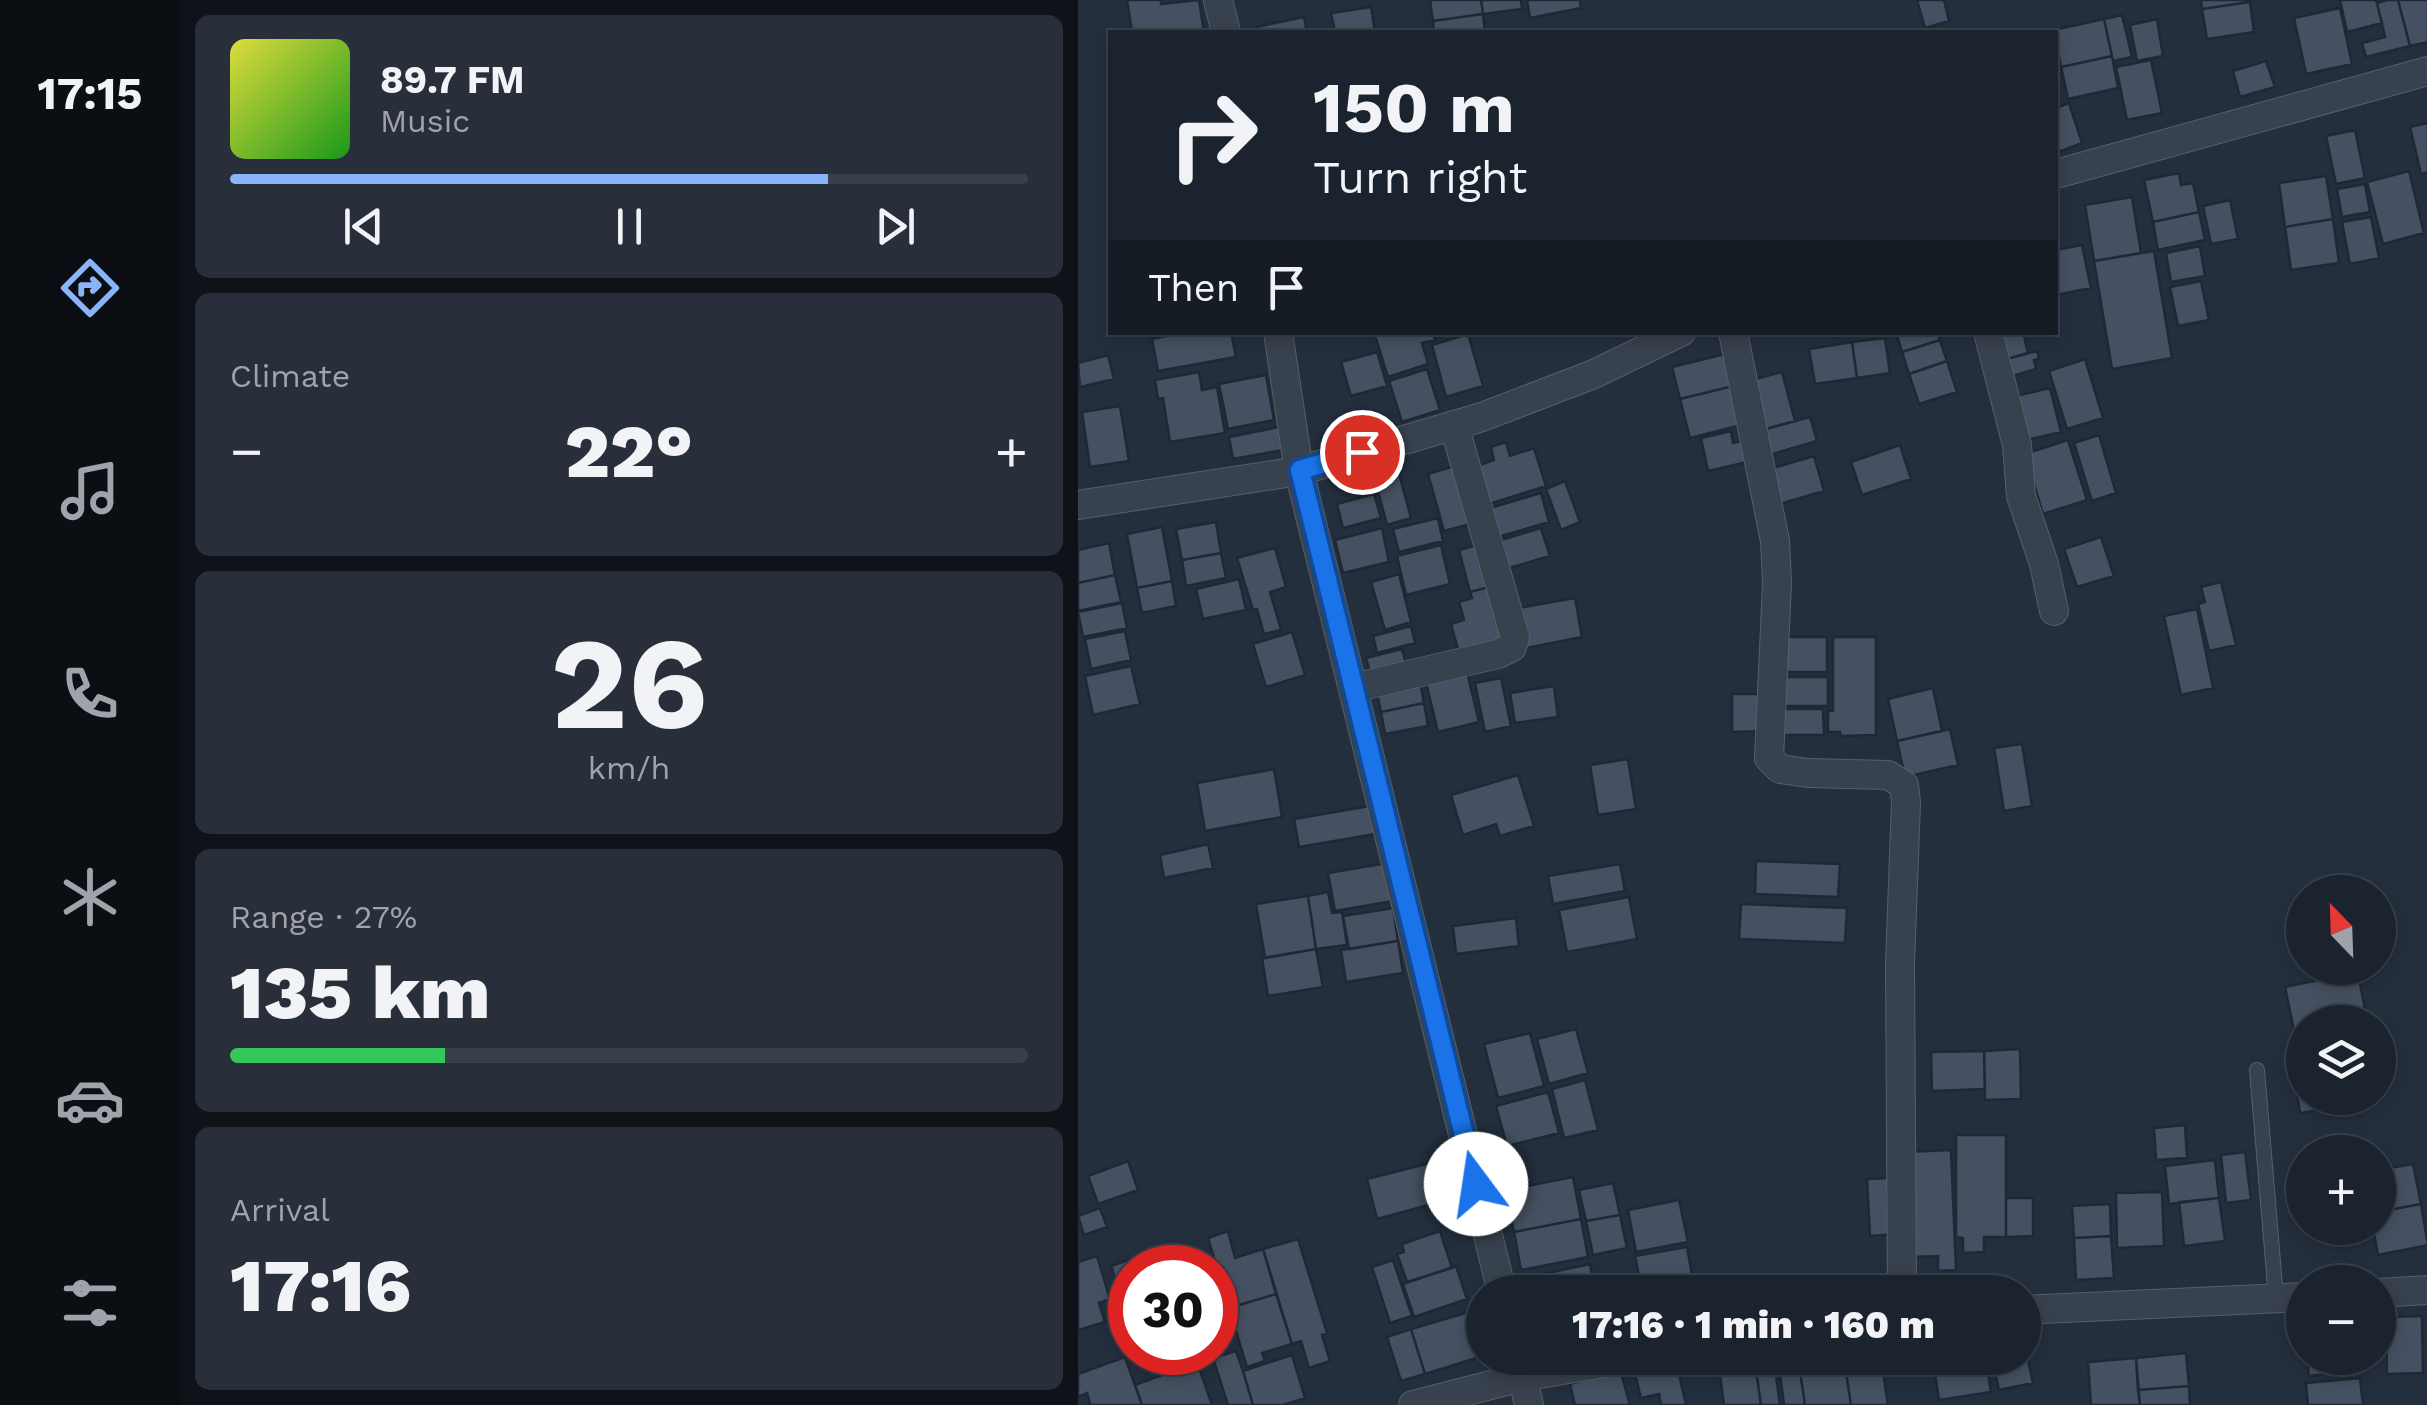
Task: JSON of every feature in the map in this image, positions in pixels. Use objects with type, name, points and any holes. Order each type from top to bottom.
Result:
[{"type":"street","points":[[1218,0],[1226,30]]},
{"type":"street","points":[[2058,173],[2428,71]]},
{"type":"street","points":[[1278,335],[1300,470],[1498,1275]]},
{"type":"street","points":[[1078,505],[1300,470],[1454,425],[1594,374],[1675,335]]},
{"type":"street","points":[[1733,335],[1775,542],[1776,641],[1770,758],[1780,769],[1808,774],[1888,775],[1904,785],[1900,964],[1902,1275]]},
{"type":"street","points":[[1989,335],[2017,445],[2021,496],[2044,564],[2054,611]]},
{"type":"street","points":[[1353,688],[1498,654],[1512,646],[1515,637],[1454,425]]},
{"type":"street","points":[[2396,1292],[2428,1290]]},
{"type":"street","points":[[2041,1309],[2286,1297]]},
{"type":"street","points":[[1413,1405],[1548,1375]]},
{"type":"lane","points":[[2258,1070],[2286,1275]]},
{"type":"building","points":[[1127,0],[1161,0],[1161,4],[1199,0],[1204,30],[1132,30]]},
{"type":"building","points":[[1430,0],[1481,0],[1483,14],[1433,21]]},
{"type":"building","points":[[1481,0],[1521,0],[1522,9],[1483,14]]},
{"type":"building","points":[[1527,0],[1580,0],[1581,8],[1530,18]]},
{"type":"building","points":[[1917,0],[1944,0],[1949,21],[1925,28]]},
{"type":"building","points":[[2201,0],[2250,0],[2250,2],[2202,9]]},
{"type":"building","points":[[2340,0],[2376,0],[2382,23],[2347,32]]},
{"type":"building","points":[[2398,0],[2410,46],[2366,57],[2362,43],[2385,37],[2377,3]]},
{"type":"building","points":[[2398,0],[2428,0],[2428,42],[2410,46]]},
{"type":"building","points":[[2250,2],[2254,32],[2207,39],[2202,9]]},
{"type":"building","points":[[1371,7],[1375,30],[1335,30],[1331,13]]},
{"type":"building","points":[[2340,8],[2352,64],[2306,74],[2294,18]]},
{"type":"building","points":[[1483,14],[1485,30],[1434,30],[1433,21]]},
{"type":"building","points":[[2122,15],[2132,57],[2113,61],[2104,19]]},
{"type":"building","points":[[1304,17],[1307,30],[1257,30],[1256,27]]},
{"type":"building","points":[[2104,19],[2112,56],[2061,67],[2058,30],[2054,30]]},
{"type":"building","points":[[2157,19],[2163,56],[2137,61],[2130,25]]},
{"type":"building","points":[[2112,56],[2118,88],[2068,99],[2061,67]]},
{"type":"building","points":[[2151,60],[2162,113],[2127,120],[2116,67]]},
{"type":"building","points":[[2266,61],[2275,87],[2240,97],[2233,71]]},
{"type":"building","points":[[2069,103],[2082,143],[2058,152],[2058,107]]},
{"type":"building","points":[[2428,123],[2428,172],[2421,174],[2410,127]]},
{"type":"building","points":[[2355,130],[2365,178],[2336,184],[2326,136]]},
{"type":"building","points":[[2409,171],[2424,233],[2383,244],[2367,182]]},
{"type":"building","points":[[2179,173],[2181,185],[2193,183],[2199,212],[2153,222],[2144,180]]},
{"type":"building","points":[[2326,176],[2333,219],[2285,227],[2279,183]]},
{"type":"building","points":[[2365,184],[2370,212],[2342,217],[2337,189]]},
{"type":"building","points":[[2132,197],[2141,253],[2094,261],[2085,205]]},
{"type":"building","points":[[2230,200],[2238,239],[2211,244],[2203,206]]},
{"type":"building","points":[[2199,212],[2205,240],[2158,250],[2153,222]]},
{"type":"building","points":[[2371,217],[2379,258],[2350,264],[2342,222]]},
{"type":"building","points":[[2333,219],[2339,263],[2291,270],[2285,227]]},
{"type":"building","points":[[2082,245],[2091,288],[2058,295],[2058,250]]},
{"type":"building","points":[[2200,246],[2205,276],[2171,282],[2166,253]]},
{"type":"building","points":[[2154,251],[2172,358],[2112,369],[2094,261]]},
{"type":"building","points":[[2201,281],[2209,320],[2178,326],[2170,287]]},
{"type":"building","points":[[1170,335],[1232,335],[1236,357],[1158,371],[1152,339]]},
{"type":"building","points":[[1375,335],[1434,335],[1435,340],[1422,343],[1428,364],[1388,377]]},
{"type":"building","points":[[1468,335],[1483,386],[1446,397],[1432,345]]},
{"type":"building","points":[[1897,335],[1938,335],[1940,340],[1902,352]]},
{"type":"building","points":[[1993,335],[2024,335],[2028,353],[2000,361]]},
{"type":"building","points":[[1885,338],[1890,373],[1857,378],[1852,342]]},
{"type":"building","points":[[1940,340],[1947,361],[1909,374],[1902,352]]},
{"type":"building","points":[[1852,342],[1857,378],[1815,384],[1809,349]]},
{"type":"building","points":[[2037,351],[2036,369],[2005,378],[2000,361]]},
{"type":"building","points":[[1377,352],[1387,386],[1351,396],[1341,362]]},
{"type":"building","points":[[1725,354],[1733,386],[1680,399],[1672,367]]},
{"type":"building","points":[[1108,355],[1114,379],[1080,387],[1078,363]]},
{"type":"building","points":[[2085,359],[2103,418],[2067,429],[2049,371]]},
{"type":"building","points":[[1947,361],[1957,392],[1919,404],[1909,374]]},
{"type":"building","points":[[1427,369],[1440,410],[1402,422],[1389,381]]},
{"type":"building","points":[[1199,372],[1202,390],[1217,387],[1225,433],[1170,442],[1163,398],[1158,399],[1155,380]]},
{"type":"building","points":[[1782,372],[1795,421],[1762,430],[1748,381]]},
{"type":"building","points":[[1266,375],[1274,420],[1228,429],[1219,384]]},
{"type":"building","points":[[1733,386],[1742,425],[1690,438],[1680,399]]},
{"type":"building","points":[[2050,388],[2061,432],[2022,441],[2011,397]]},
{"type":"building","points":[[1120,406],[1129,461],[1090,467],[1082,412]]},
{"type":"building","points":[[1810,417],[1817,441],[1769,455],[1762,430]]},
{"type":"building","points":[[1279,427],[1283,450],[1233,459],[1229,437]]},
{"type":"building","points":[[1731,431],[1733,443],[1752,439],[1756,460],[1708,471],[1701,438]]},
{"type":"building","points":[[2099,435],[2116,493],[2092,501],[2074,443]]},
{"type":"building","points":[[2068,440],[2087,500],[2043,514],[2025,454]]},
{"type":"building","points":[[1506,442],[1510,456],[1534,448],[1546,486],[1486,505],[1474,467],[1494,460],[1491,447]]},
{"type":"building","points":[[1900,445],[1911,479],[1862,495],[1851,462]]},
{"type":"building","points":[[1814,456],[1824,491],[1780,504],[1770,469]]},
{"type":"building","points":[[1461,464],[1478,522],[1444,531],[1428,474]]},
{"type":"building","points":[[1398,470],[1411,518],[1387,525],[1374,476]]},
{"type":"building","points":[[1565,481],[1580,522],[1561,530],[1546,489]]},
{"type":"building","points":[[1541,493],[1549,522],[1498,537],[1490,508]]},
{"type":"building","points":[[1374,494],[1381,518],[1343,528],[1337,504]]},
{"type":"building","points":[[1438,518],[1443,541],[1399,552],[1393,529]]},
{"type":"building","points":[[1216,522],[1221,553],[1182,560],[1176,529]]},
{"type":"building","points":[[1162,527],[1172,581],[1137,588],[1127,534]]},
{"type":"building","points":[[1382,528],[1389,562],[1343,573],[1335,540]]},
{"type":"building","points":[[1541,528],[1550,556],[1509,568],[1501,540]]},
{"type":"building","points":[[2101,537],[2114,576],[2077,587],[2064,549]]},
{"type":"building","points":[[1109,543],[1115,575],[1078,583],[1078,550]]},
{"type":"building","points":[[1481,544],[1493,586],[1470,592],[1459,550]]},
{"type":"building","points":[[1441,545],[1450,584],[1406,595],[1397,556]]},
{"type":"building","points":[[1275,548],[1286,587],[1270,592],[1281,630],[1264,634],[1237,558]]},
{"type":"building","points":[[1221,553],[1226,578],[1186,586],[1182,560]]},
{"type":"building","points":[[1399,574],[1411,622],[1385,630],[1371,582]]},
{"type":"building","points":[[1115,575],[1121,602],[1078,611],[1078,583]]},
{"type":"building","points":[[1239,579],[1246,610],[1203,619],[1196,589]]},
{"type":"building","points":[[1172,581],[1176,606],[1142,613],[1137,588]]},
{"type":"building","points":[[2221,582],[2236,645],[2209,651],[2198,604],[2205,602],[2201,587]]},
{"type":"building","points":[[1493,586],[1509,647],[1461,660],[1451,624],[1464,620],[1459,602],[1472,598],[1470,592]]},
{"type":"building","points":[[1575,598],[1582,637],[1521,649],[1513,609]]},
{"type":"building","points":[[1122,603],[1127,628],[1083,637],[1078,612]]},
{"type":"building","points":[[2197,609],[2213,688],[2181,695],[2164,616]]},
{"type":"building","points":[[1411,626],[1415,643],[1377,653],[1373,636]]},
{"type":"building","points":[[1125,631],[1131,660],[1091,669],[1085,639]]},
{"type":"building","points":[[1292,632],[1305,675],[1266,687],[1253,644]]},
{"type":"building","points":[[1780,637],[1827,637],[1827,672],[1780,672]]},
{"type":"building","points":[[1833,637],[1876,637],[1876,735],[1840,736],[1840,732],[1828,732],[1828,710],[1833,711]]},
{"type":"building","points":[[1402,649],[1407,667],[1371,676],[1366,658]]},
{"type":"building","points":[[1465,664],[1479,722],[1438,732],[1425,678]]},
{"type":"building","points":[[1131,666],[1140,704],[1093,715],[1085,676]]},
{"type":"building","points":[[1779,677],[1828,677],[1828,706],[1779,706]]},
{"type":"building","points":[[1501,678],[1511,726],[1485,732],[1475,683]]},
{"type":"building","points":[[1420,681],[1424,703],[1381,712],[1376,689]]},
{"type":"building","points":[[1554,686],[1558,717],[1515,723],[1510,693]]},
{"type":"building","points":[[1933,688],[1942,731],[1897,741],[1888,699]]},
{"type":"building","points":[[1732,694],[1766,694],[1766,731],[1732,732]]},
{"type":"building","points":[[1424,703],[1428,726],[1385,734],[1381,712]]},
{"type":"building","points":[[1780,709],[1823,709],[1824,735],[1781,735]]},
{"type":"building","points":[[1950,729],[1958,765],[1905,777],[1897,741]]},
{"type":"building","points":[[2022,744],[2032,806],[2004,811],[1994,748]]},
{"type":"building","points":[[1628,759],[1636,809],[1598,815],[1590,765]]},
{"type":"building","points":[[1274,769],[1282,817],[1205,831],[1197,783]]},
{"type":"building","points":[[1518,775],[1534,826],[1500,836],[1496,824],[1463,835],[1451,795]]},
{"type":"building","points":[[1370,806],[1375,834],[1299,847],[1294,819]]},
{"type":"building","points":[[1208,844],[1213,868],[1164,878],[1160,855]]},
{"type":"building","points":[[1756,861],[1840,864],[1838,897],[1755,894]]},
{"type":"building","points":[[1387,863],[1393,901],[1335,911],[1328,873]]},
{"type":"building","points":[[1620,864],[1625,891],[1553,904],[1548,876]]},
{"type":"building","points":[[1328,892],[1332,913],[1342,912],[1347,945],[1316,949],[1308,896]]},
{"type":"building","points":[[1308,896],[1316,949],[1265,958],[1256,904]]},
{"type":"building","points":[[1629,897],[1637,939],[1567,952],[1559,910]]},
{"type":"building","points":[[1741,904],[1847,908],[1845,943],[1739,939]]},
{"type":"building","points":[[1393,908],[1398,941],[1349,949],[1343,916]]},
{"type":"building","points":[[1516,918],[1519,946],[1456,954],[1453,926]]},
{"type":"building","points":[[1398,941],[1403,973],[1346,982],[1341,950]]},
{"type":"building","points":[[1316,949],[1323,987],[1268,996],[1262,958]]},
{"type":"building","points":[[2360,985],[2364,1005],[2289,1005],[2285,987]]},
{"type":"building","points":[[1576,1029],[1588,1073],[1549,1084],[1537,1039]]},
{"type":"building","points":[[1530,1033],[1544,1086],[1498,1098],[1484,1044]]},
{"type":"building","points":[[2020,1049],[2021,1099],[1985,1100],[1984,1051]]},
{"type":"building","points":[[1984,1051],[1985,1089],[1932,1091],[1931,1052]]},
{"type":"building","points":[[1585,1080],[1598,1130],[1564,1138],[1552,1089]]},
{"type":"building","points":[[1548,1092],[1559,1133],[1507,1146],[1496,1106]]},
{"type":"building","points":[[2185,1125],[2187,1158],[2156,1160],[2154,1128]]},
{"type":"building","points":[[1956,1135],[2006,1135],[2006,1237],[1984,1237],[1984,1252],[1963,1253],[1963,1238],[1956,1237]]},
{"type":"building","points":[[1951,1150],[1956,1270],[1938,1271],[1938,1256],[1911,1257],[1906,1152]]},
{"type":"building","points":[[2245,1152],[2251,1200],[2226,1203],[2221,1155]]},
{"type":"building","points":[[2215,1160],[2219,1198],[2169,1204],[2165,1166]]},
{"type":"building","points":[[1128,1161],[1138,1190],[1098,1204],[1088,1176]]},
{"type":"building","points":[[1438,1161],[1443,1181],[1432,1184],[1436,1203],[1377,1219],[1367,1179]]},
{"type":"building","points":[[2413,1164],[2421,1204],[2396,1209],[2396,1167]]},
{"type":"building","points":[[1573,1177],[1581,1219],[1514,1232],[1506,1190]]},
{"type":"building","points":[[1893,1178],[1896,1234],[1870,1236],[1867,1179]]},
{"type":"building","points":[[1613,1183],[1620,1215],[1586,1221],[1579,1190]]},
{"type":"building","points":[[2162,1192],[2164,1246],[2117,1248],[2116,1193]]},
{"type":"building","points":[[2006,1198],[2033,1198],[2033,1236],[2006,1237]]},
{"type":"building","points":[[2219,1198],[2225,1241],[2184,1246],[2179,1202]]},
{"type":"building","points":[[1679,1200],[1688,1242],[1636,1252],[1628,1210]]},
{"type":"building","points":[[2110,1204],[2111,1236],[2074,1238],[2072,1206]]},
{"type":"building","points":[[2421,1204],[2428,1245],[2378,1255],[2376,1245],[2396,1245],[2396,1209]]},
{"type":"building","points":[[1100,1208],[1107,1227],[1084,1235],[1078,1216]]},
{"type":"building","points":[[1620,1215],[1627,1248],[1593,1255],[1586,1221]]},
{"type":"building","points":[[1581,1219],[1588,1257],[1521,1270],[1514,1232]]},
{"type":"building","points":[[1228,1231],[1232,1245],[1210,1245],[1208,1238]]},
{"type":"building","points":[[1440,1231],[1452,1268],[1407,1282],[1397,1254],[1404,1252],[1402,1244]]},
{"type":"building","points":[[2111,1236],[2114,1278],[2076,1280],[2074,1238]]},
{"type":"building","points":[[1298,1239],[1327,1333],[1322,1335],[1330,1361],[1309,1368],[1301,1341],[1292,1344],[1263,1249]]},
{"type":"building","points":[[1687,1247],[1692,1275],[1639,1275],[1635,1256]]},
{"type":"building","points":[[1263,1249],[1276,1294],[1238,1305],[1238,1257]]},
{"type":"building","points":[[1097,1256],[1108,1300],[1099,1303],[1105,1322],[1078,1330],[1078,1262]]},
{"type":"building","points":[[1393,1260],[1412,1316],[1390,1323],[1372,1267]]},
{"type":"building","points":[[1590,1264],[1592,1275],[1539,1275]]},
{"type":"building","points":[[1456,1266],[1466,1299],[1414,1317],[1403,1284]]},
{"type":"building","points":[[1276,1294],[1292,1344],[1262,1353],[1265,1361],[1247,1367],[1238,1338],[1238,1305]]},
{"type":"building","points":[[1466,1313],[1466,1361],[1425,1374],[1411,1329]]},
{"type":"building","points":[[2422,1316],[2423,1373],[2396,1374],[2396,1317]]},
{"type":"building","points":[[1411,1329],[1425,1374],[1401,1381],[1387,1337]]},
{"type":"building","points":[[2186,1353],[2189,1386],[2138,1390],[2136,1358]]},
{"type":"building","points":[[1292,1355],[1305,1398],[1283,1405],[1253,1405],[1243,1371]]},
{"type":"building","points":[[1238,1357],[1253,1405],[1228,1405],[1218,1375],[1238,1375]]},
{"type":"building","points":[[2136,1358],[2140,1405],[2091,1405],[2088,1362]]},
{"type":"building","points":[[1108,1363],[1108,1375],[1131,1375],[1142,1405],[1084,1405],[1090,1403],[1087,1393],[1078,1397],[1078,1374]]},
{"type":"building","points":[[1162,1375],[1202,1375],[1212,1405],[1142,1405],[1135,1385]]},
{"type":"building","points":[[1600,1375],[1622,1375],[1630,1405],[1575,1405],[1570,1384]]},
{"type":"building","points":[[1635,1375],[1679,1375],[1686,1405],[1661,1405],[1659,1394],[1641,1398]]},
{"type":"building","points":[[1720,1375],[1757,1375],[1761,1405],[1724,1405]]},
{"type":"building","points":[[1757,1375],[1776,1375],[1780,1405],[1761,1405]]},
{"type":"building","points":[[1780,1375],[1801,1375],[1805,1405],[1784,1405]]},
{"type":"building","points":[[1801,1375],[1847,1375],[1851,1405],[1805,1405]]},
{"type":"building","points":[[1847,1375],[1884,1375],[1888,1405],[1851,1405]]},
{"type":"building","points":[[1935,1375],[1988,1375],[1991,1392],[1939,1400]]},
{"type":"building","points":[[1996,1375],[2031,1375],[2033,1383],[1999,1390]]},
{"type":"building","points":[[2360,1378],[2363,1405],[2308,1405],[2306,1383]]},
{"type":"building","points":[[2189,1386],[2190,1405],[2140,1405],[2138,1390]]},
{"type":"route","points":[[1362,452],[1300,470],[1476,1184]]}]
